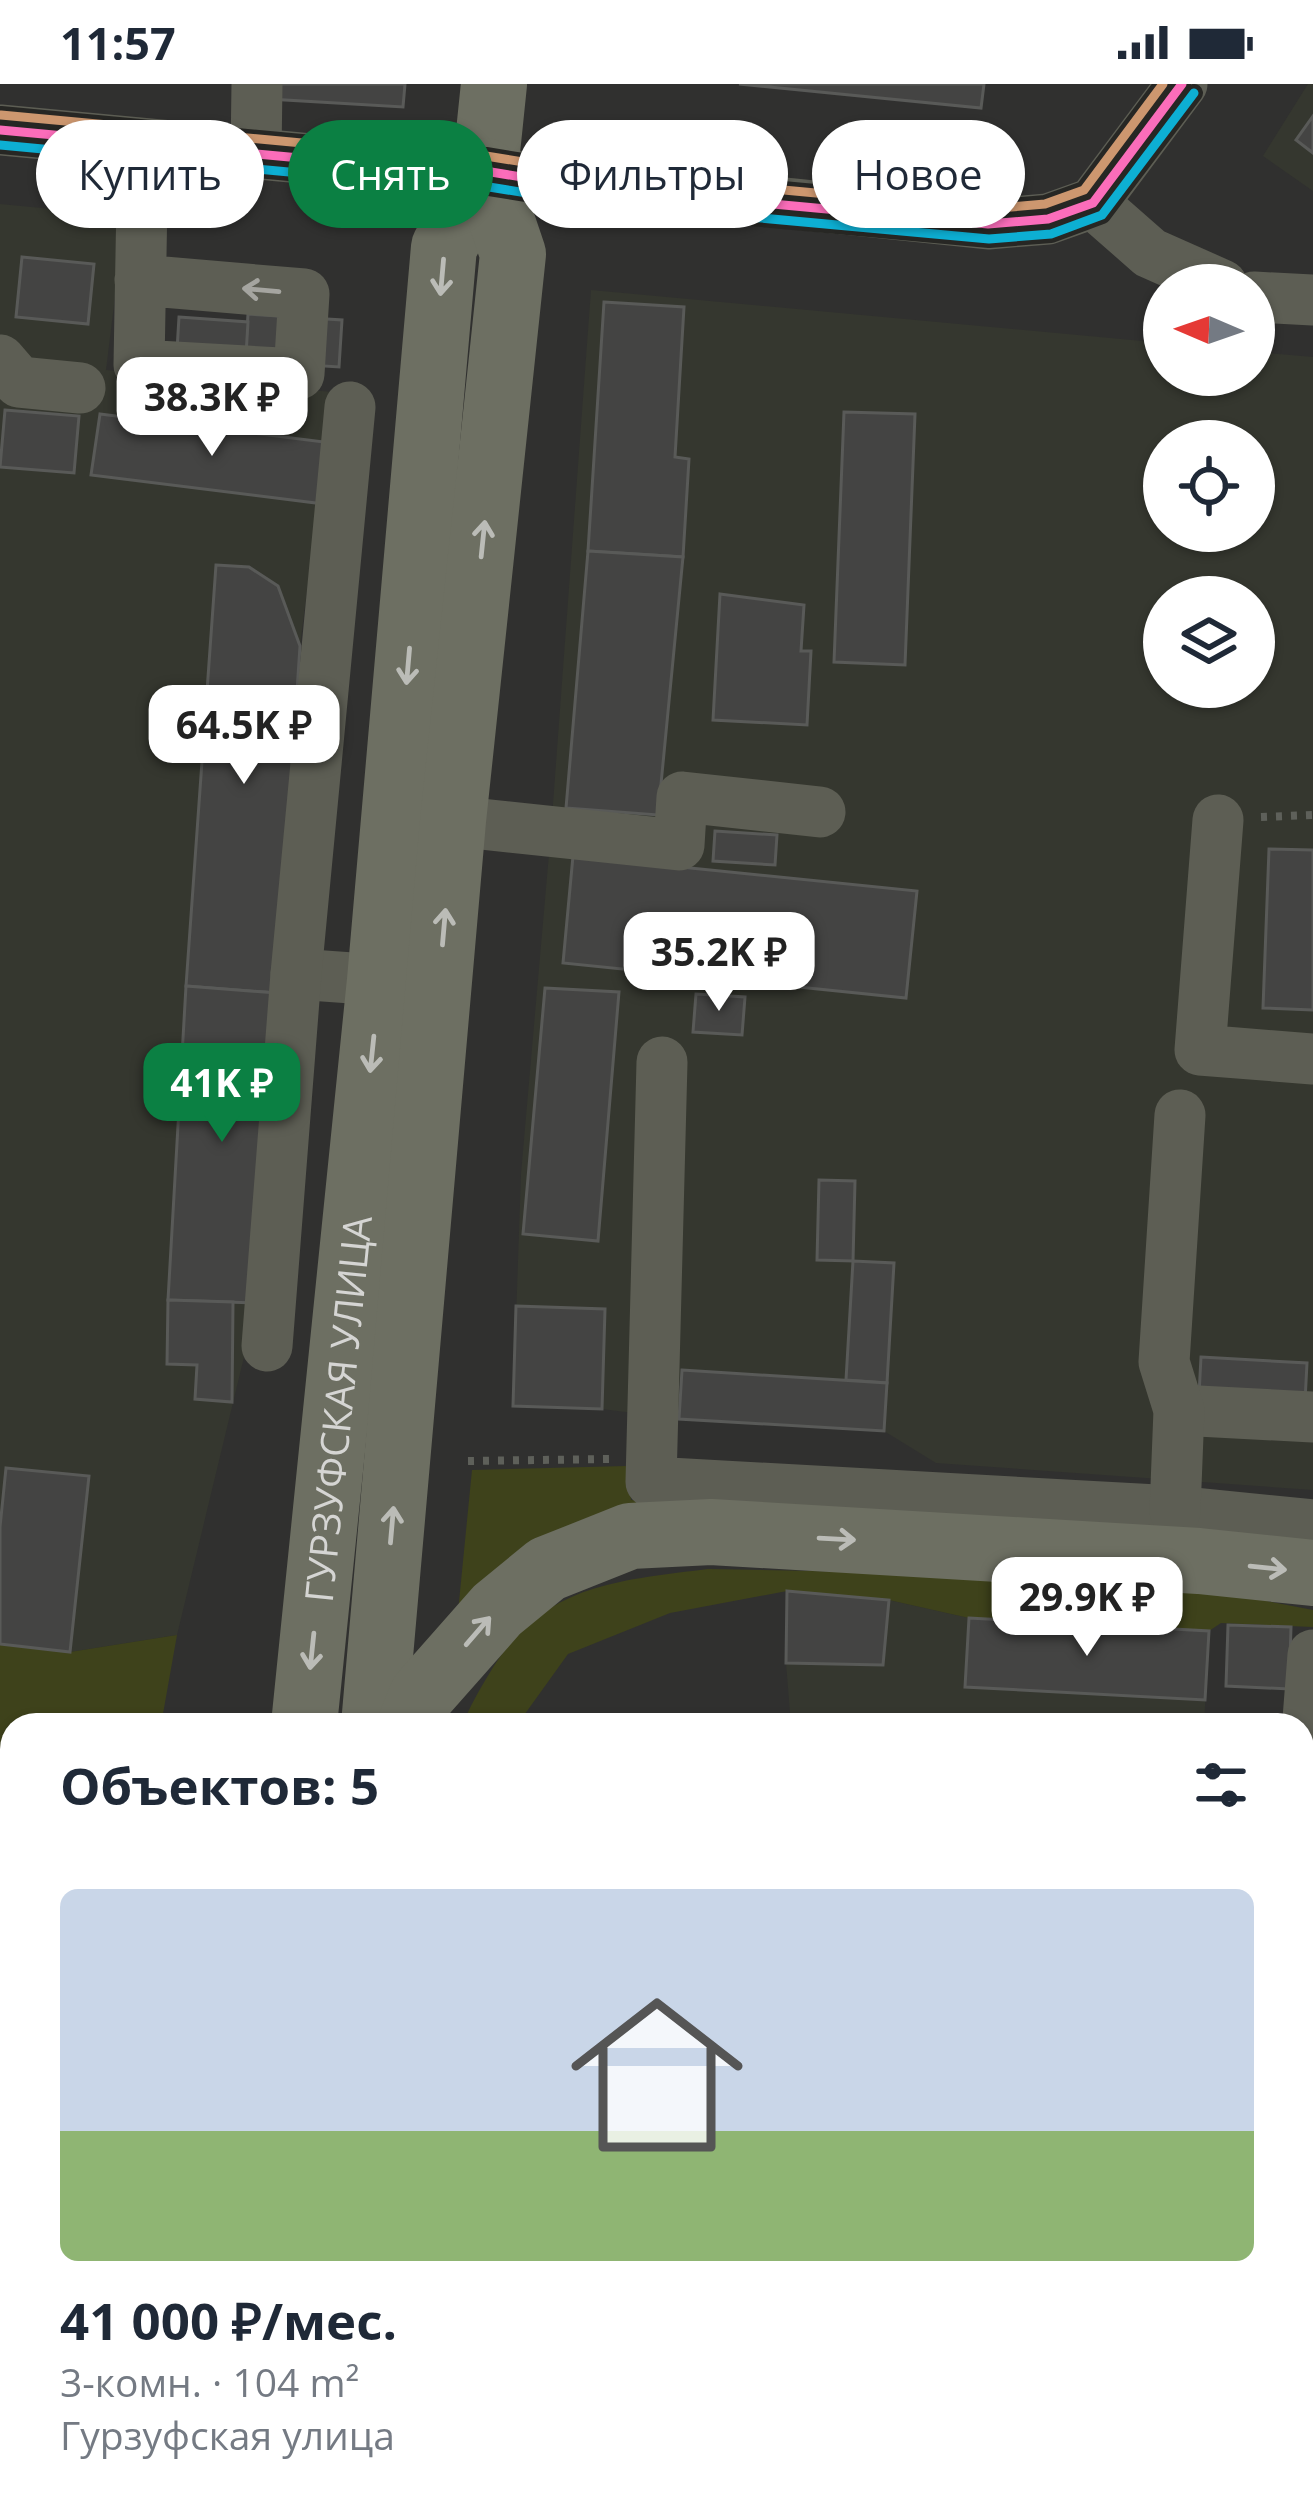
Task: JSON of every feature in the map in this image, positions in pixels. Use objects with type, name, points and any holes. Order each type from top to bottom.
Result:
[{"type":"main road","name":"ГУРЗУФСКАЯ УЛИЦА","points":[[490,120],[494,84]]},
{"type":"main road","name":"ГУРЗУФСКАЯ УЛИЦА","points":[[375,1713],[453,821],[513,254],[493,194]]},
{"type":"main road","name":"ГУРЗУФСКАЯ УЛИЦА","points":[[305,1713],[380,980],[444,248],[455,228]]},
{"type":"main road","points":[[415,1713],[422,1695],[497,1610],[547,1569],[629,1536],[711,1532],[1199,1561],[1313,1574]]},
{"type":"street","points":[[256,120],[257,84]]},
{"type":"street","points":[[493,171],[577,186],[988,224],[1048,219],[1093,203],[1182,84]]},
{"type":"street","points":[[0,130],[36,134]]},
{"type":"street","points":[[1093,203],[1150,254],[1173,264]]},
{"type":"street","points":[[140,280],[141,228]]},
{"type":"street","points":[[1275,298],[1313,300]]},
{"type":"street","points":[[0,360],[19,382],[80,388]]},
{"type":"street","points":[[267,1346],[296,974],[350,407]]},
{"type":"street","points":[[453,821],[680,845],[682,796],[820,812]]},
{"type":"street","points":[[1218,820],[1200,1050],[1313,1059]]},
{"type":"street","points":[[296,974],[380,980]]},
{"type":"street","points":[[662,1062],[631,1470],[1175,1511],[1313,1526]]},
{"type":"street","points":[[1175,1511],[1179,1409],[1164,1362],[1180,1115]]},
{"type":"street","points":[[1179,1409],[1313,1417]]},
{"type":"street","points":[[1308,1713],[1313,1655]]},
{"type":"path","points":[[468,1461],[631,1470]]},
{"type":"shaded area","points":[[1308,84],[1313,84],[1313,191],[1263,156]]},
{"type":"shaded area","points":[[0,204],[36,207],[36,228],[124,228],[106,370],[332,392],[300,646],[257,1303],[177,1635],[70,1652],[0,1644]]},
{"type":"shaded area","points":[[591,290],[1143,341],[1143,396],[1275,396],[1275,354],[1313,357],[1313,1490],[936,1463],[884,1431],[513,1406],[521,1174]]},
{"type":"shaded area","points":[[787,1591],[889,1600],[969,1618],[1209,1631],[1205,1713],[790,1713]]},
{"type":"green space","points":[[627,1466],[631,1500],[1258,1535],[720,1519],[458,1612],[472,1470]]},
{"type":"green space","points":[[708,1569],[1205,1589],[1313,1610],[1313,1627],[1221,1623],[1209,1631],[969,1618],[889,1600],[787,1591],[670,1613],[568,1654],[526,1713],[468,1713],[509,1644],[532,1622],[582,1593],[641,1578]]},
{"type":"green space","points":[[177,1635],[163,1713],[0,1713],[0,1644],[70,1652]]},
{"type":"building","points":[[270,84],[405,84],[403,107],[269,99]]},
{"type":"building","points":[[739,84],[984,84],[981,108]]},
{"type":"building","points":[[1313,116],[1313,153],[1296,140]]},
{"type":"building","points":[[22,257],[94,264],[88,324],[16,317]]},
{"type":"building","points":[[604,302],[684,307],[675,457],[689,459],[683,557],[588,551]]},
{"type":"building","points":[[248,314],[342,320],[339,367],[245,361]]},
{"type":"building","points":[[179,317],[248,322],[246,355],[177,350]]},
{"type":"building","points":[[5,410],[79,416],[74,473],[0,467]]},
{"type":"building","points":[[844,412],[915,414],[905,665],[834,662]]},
{"type":"building","points":[[100,414],[332,443],[324,504],[91,475]]},
{"type":"building","points":[[588,551],[683,557],[658,815],[566,808]]},
{"type":"building","points":[[216,565],[249,567],[278,586],[300,646],[277,993],[186,986]]},
{"type":"building","points":[[720,594],[804,605],[801,651],[811,651],[807,725],[713,720]]},
{"type":"building","points":[[715,831],[777,835],[775,865],[713,861]]},
{"type":"building","points":[[1269,849],[1313,850],[1313,1010],[1263,1008]]},
{"type":"building","points":[[573,856],[917,891],[906,998],[563,963]]},
{"type":"building","points":[[186,986],[277,993],[257,1303],[168,1300]]},
{"type":"building","points":[[545,988],[619,992],[598,1241],[523,1234]]},
{"type":"building","points":[[696,994],[745,997],[742,1035],[693,1032]]},
{"type":"building","points":[[819,1180],[855,1181],[853,1261],[817,1260]]},
{"type":"building","points":[[853,1261],[894,1263],[887,1383],[846,1380]]},
{"type":"building","points":[[168,1300],[233,1302],[232,1402],[195,1399],[197,1365],[167,1364]]},
{"type":"building","points":[[516,1306],[605,1309],[602,1409],[513,1406]]},
{"type":"building","points":[[1201,1357],[1307,1363],[1305,1401],[1199,1395]]},
{"type":"building","points":[[682,1370],[887,1383],[884,1431],[679,1419]]},
{"type":"building","points":[[6,1468],[89,1476],[70,1652],[0,1644],[0,1527]]},
{"type":"building","points":[[787,1591],[889,1600],[883,1665],[786,1663]]},
{"type":"building","points":[[969,1618],[1209,1631],[1205,1700],[965,1687]]},
{"type":"building","points":[[1228,1625],[1291,1627],[1289,1689],[1226,1686]]},
{"type":"transit line","points":[[1,115],[486,156],[579,171],[988,209],[1045,204],[1084,190],[1163,84]]},
{"type":"transit line","points":[[0,130],[485,171],[577,186],[988,224],[1048,219],[1093,203],[1182,84]]},
{"type":"transit line","points":[[0,145],[483,186],[576,201],[989,239],[1051,234],[1102,215],[1194,93]]}]
